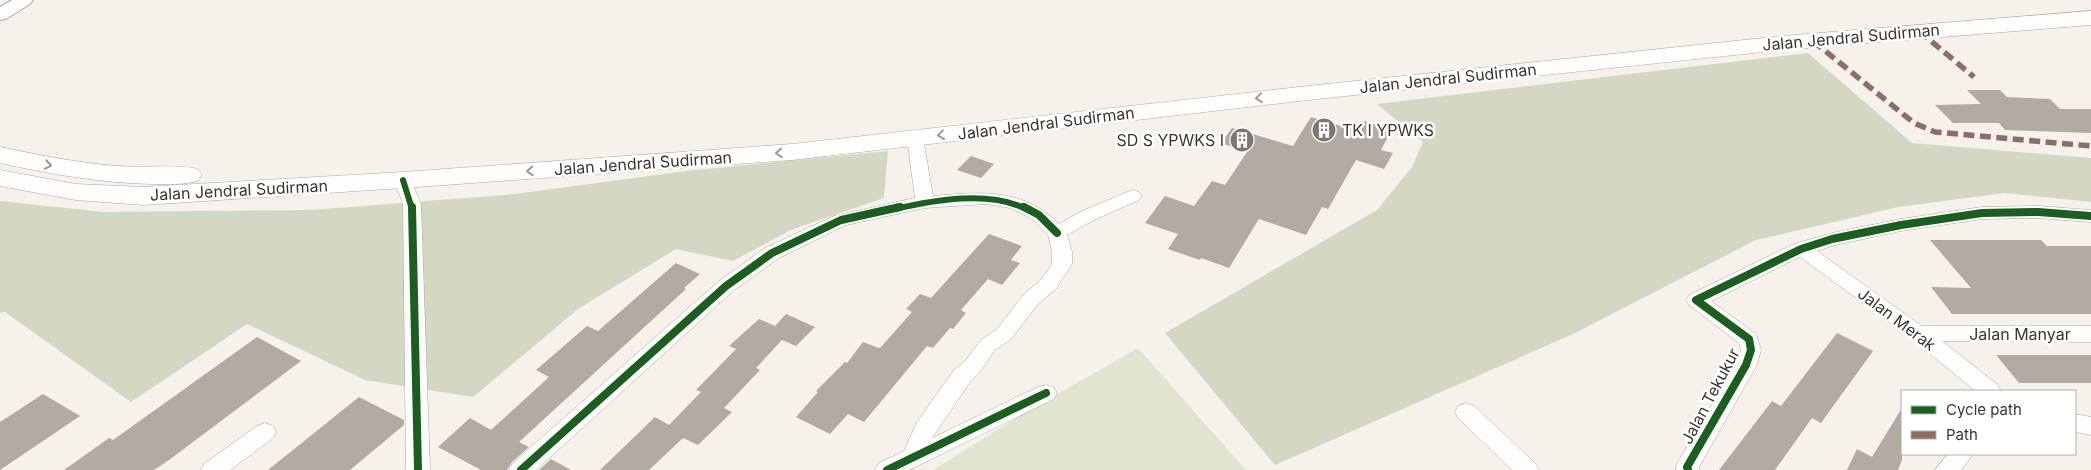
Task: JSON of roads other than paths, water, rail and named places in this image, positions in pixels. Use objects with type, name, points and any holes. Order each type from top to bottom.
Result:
[{"type":"highway","name":"Jalan Jendral Sudirman","points":[[0,155],[84,171],[135,176],[186,176],[398,162],[781,134],[1678,40],[2091,4]]},
{"type":"highway","name":"Jalan Jendral Sudirman","points":[[0,178],[76,192],[143,196],[403,180],[792,152],[1317,92],[1782,43],[2091,18]]},
{"type":"street","points":[[0,15],[24,0]]},
{"type":"street","points":[[915,138],[926,202]]},
{"type":"street","points":[[403,180],[412,204],[418,470]]},
{"type":"street","points":[[1057,233],[1087,216],[1133,196]]},
{"type":"street","points":[[522,470],[726,286],[772,253],[841,220],[926,202],[986,198],[1015,203],[1039,215],[1057,233],[1062,252],[1062,264],[1049,284],[1032,298],[1004,334],[988,346],[973,366],[962,376],[925,428],[913,456]]},
{"type":"street","points":[[1801,249],[1832,239],[1900,225],[1982,213],[2038,212],[2091,216]]},
{"type":"street","name":"Jalan Tekukur","points":[[1688,470],[1687,467],[1746,364],[1751,350],[1749,339],[1696,300],[1801,249]]},
{"type":"street","name":"Jalan Merak","points":[[1801,249],[1918,333],[1989,390]]},
{"type":"street","name":"Jalan Manyar","points":[[1918,333],[2091,334]]},
{"type":"street","points":[[887,470],[1046,393]]},
{"type":"street","points":[[1466,412],[1527,470]]},
{"type":"street","points":[[2076,423],[2091,426]]},
{"type":"street","points":[[213,470],[264,432]]},
{"type":"street","points":[[1947,470],[1961,455]]},
{"type":"place","name":"TK I YPWKS","points":[[1324,130]]},
{"type":"place","name":"SD S YPWKS I","points":[[1242,140]]}]
